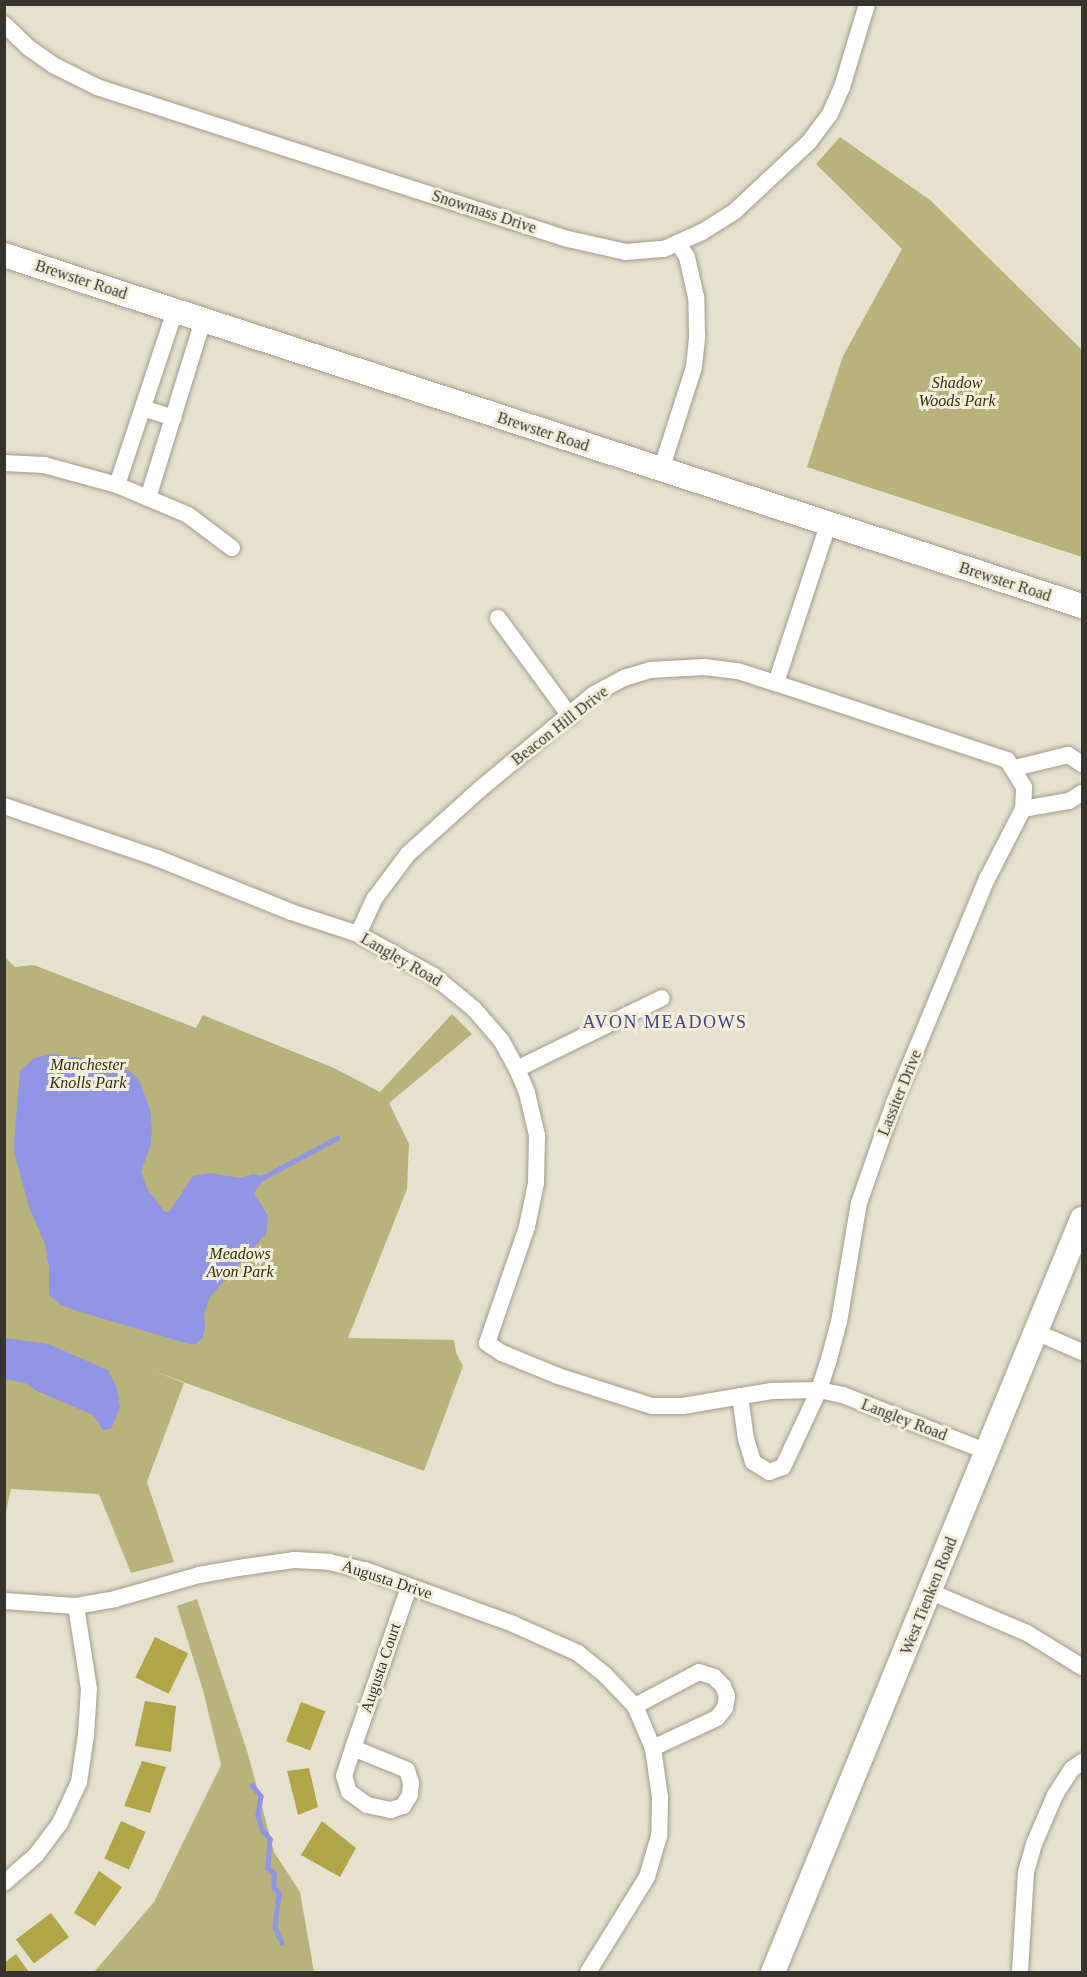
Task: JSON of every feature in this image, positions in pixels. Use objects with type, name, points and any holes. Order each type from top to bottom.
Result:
[{"type":"street","name":"Snowmass Drive","points":[[4,24],[29,48],[53,65],[97,87],[568,239],[626,252],[664,249],[702,232],[735,211],[809,142],[830,114],[842,87],[867,4]]},
{"type":"street","points":[[661,470],[694,367],[698,336],[696,297],[687,257],[678,243]]},
{"type":"street","name":"Brewster Road","points":[[4,255],[828,525],[1083,606]]},
{"type":"street","points":[[117,484],[175,311]]},
{"type":"street","points":[[148,498],[203,320]]},
{"type":"street","points":[[142,408],[173,418]]},
{"type":"street","points":[[4,463],[44,465],[117,484],[188,515],[232,549]]},
{"type":"street","points":[[828,525],[776,683],[977,748],[1007,760],[1015,768],[1024,787],[1023,809],[1069,801],[1083,793]]},
{"type":"street","points":[[498,618],[570,716]]},
{"type":"street","name":"Beacon Hill Drive","points":[[358,934],[375,898],[408,854],[478,790],[594,694],[624,678],[650,670],[704,667],[738,671],[776,683]]},
{"type":"street","points":[[1015,768],[1068,755],[1083,764]]},
{"type":"street","name":"Langley Road","points":[[4,806],[157,858],[291,912],[358,934],[434,976],[474,1009],[501,1040],[517,1069],[527,1093],[537,1135],[536,1183],[527,1227],[487,1342],[502,1353],[558,1376],[652,1406],[683,1406],[772,1391],[819,1390],[843,1395],[988,1452]]},
{"type":"street","name":"Lassiter Drive","points":[[819,1390],[839,1322],[863,1192],[894,1103],[987,879],[1023,809]]},
{"type":"street","points":[[517,1069],[662,998]]},
{"type":"street","name":"West Tienken Road","points":[[773,1972],[1083,1219]]},
{"type":"street","points":[[1036,1332],[1083,1352]]},
{"type":"street","points":[[740,1396],[746,1439],[753,1462],[769,1472],[783,1467],[819,1390]]},
{"type":"street","name":"Augusta Drive","points":[[4,1601],[76,1606],[115,1599],[199,1575],[294,1560],[329,1562],[365,1570],[513,1623],[578,1653],[635,1706],[653,1748],[660,1797],[659,1836],[647,1876],[588,1972]]},
{"type":"street","name":"Augusta Court","points":[[353,1748],[409,1587]]},
{"type":"street","points":[[931,1592],[1027,1633],[1083,1667]]},
{"type":"street","points":[[4,1883],[36,1855],[54,1831],[79,1782],[86,1735],[88,1689],[76,1606]]},
{"type":"street","points":[[635,1706],[699,1672],[714,1677],[723,1686],[728,1696],[725,1708],[717,1718],[653,1748]]},
{"type":"street","points":[[1020,1972],[1026,1872],[1034,1844],[1055,1795],[1072,1769],[1083,1762]]},
{"type":"green space","name":"Shadow Woods Park","points":[[840,137],[930,200],[1082,350],[1082,557],[807,467],[843,356],[902,249],[816,164]]},
{"type":"green space","points":[[5,957],[15,967],[34,965],[196,1028],[203,1015],[334,1068],[380,1092],[452,1014],[472,1034],[389,1103],[409,1144],[407,1189],[348,1338],[454,1340],[456,1353],[463,1366],[424,1471],[151,1370],[184,1383],[147,1482],[174,1562],[131,1573],[99,1494],[11,1489],[5,1516]]},
{"type":"green space","points":[[197,1599],[248,1754],[274,1852],[300,1892],[314,1972],[94,1972],[154,1902],[221,1765],[203,1690],[177,1606]]},
{"type":"water","points":[[52,1054],[114,1063],[132,1073],[140,1082],[150,1110],[152,1128],[151,1144],[141,1172],[148,1190],[165,1212],[169,1212],[193,1176],[210,1173],[240,1178],[253,1174],[261,1176],[262,1182],[254,1193],[268,1216],[266,1234],[209,1298],[204,1315],[205,1329],[202,1338],[196,1344],[189,1344],[77,1311],[61,1305],[49,1295],[49,1268],[45,1244],[29,1207],[15,1155],[14,1142],[20,1071],[34,1058]]},
{"type":"water","points":[[5,1338],[48,1344],[108,1370],[117,1388],[120,1407],[111,1429],[103,1430],[93,1415],[35,1390],[25,1383],[5,1379]]},
{"type":"building","points":[[155,1637],[188,1653],[169,1694],[135,1677]]},
{"type":"building","points":[[145,1701],[176,1706],[171,1752],[135,1746]]},
{"type":"building","points":[[301,1702],[325,1711],[310,1751],[286,1741]]},
{"type":"building","points":[[142,1761],[166,1767],[150,1813],[124,1806]]},
{"type":"building","points":[[309,1768],[318,1807],[298,1815],[287,1771]]},
{"type":"building","points":[[121,1821],[146,1832],[129,1869],[104,1858]]},
{"type":"building","points":[[322,1821],[356,1848],[340,1877],[301,1855]]},
{"type":"building","points":[[99,1871],[122,1887],[95,1926],[74,1913]]},
{"type":"building","points":[[51,1913],[69,1937],[34,1963],[16,1939]]},
{"type":"building","points":[[16,1954],[29,1972],[4,1972],[4,1963]]},
{"type":"waterway","points":[[262,1178],[337,1138]]},
{"type":"waterway","points":[[252,1785],[261,1796],[258,1815],[262,1829],[270,1839],[268,1868],[274,1873],[274,1887],[279,1894],[275,1927],[282,1943]]},
{"type":"district","name":"AVON MEADOWS","points":[[665,1022]]},
{"type":"park label","name":"Manchester Knolls Park","points":[[88,1074]]},
{"type":"park label","name":"Meadows Avon Park","points":[[240,1263]]}]
